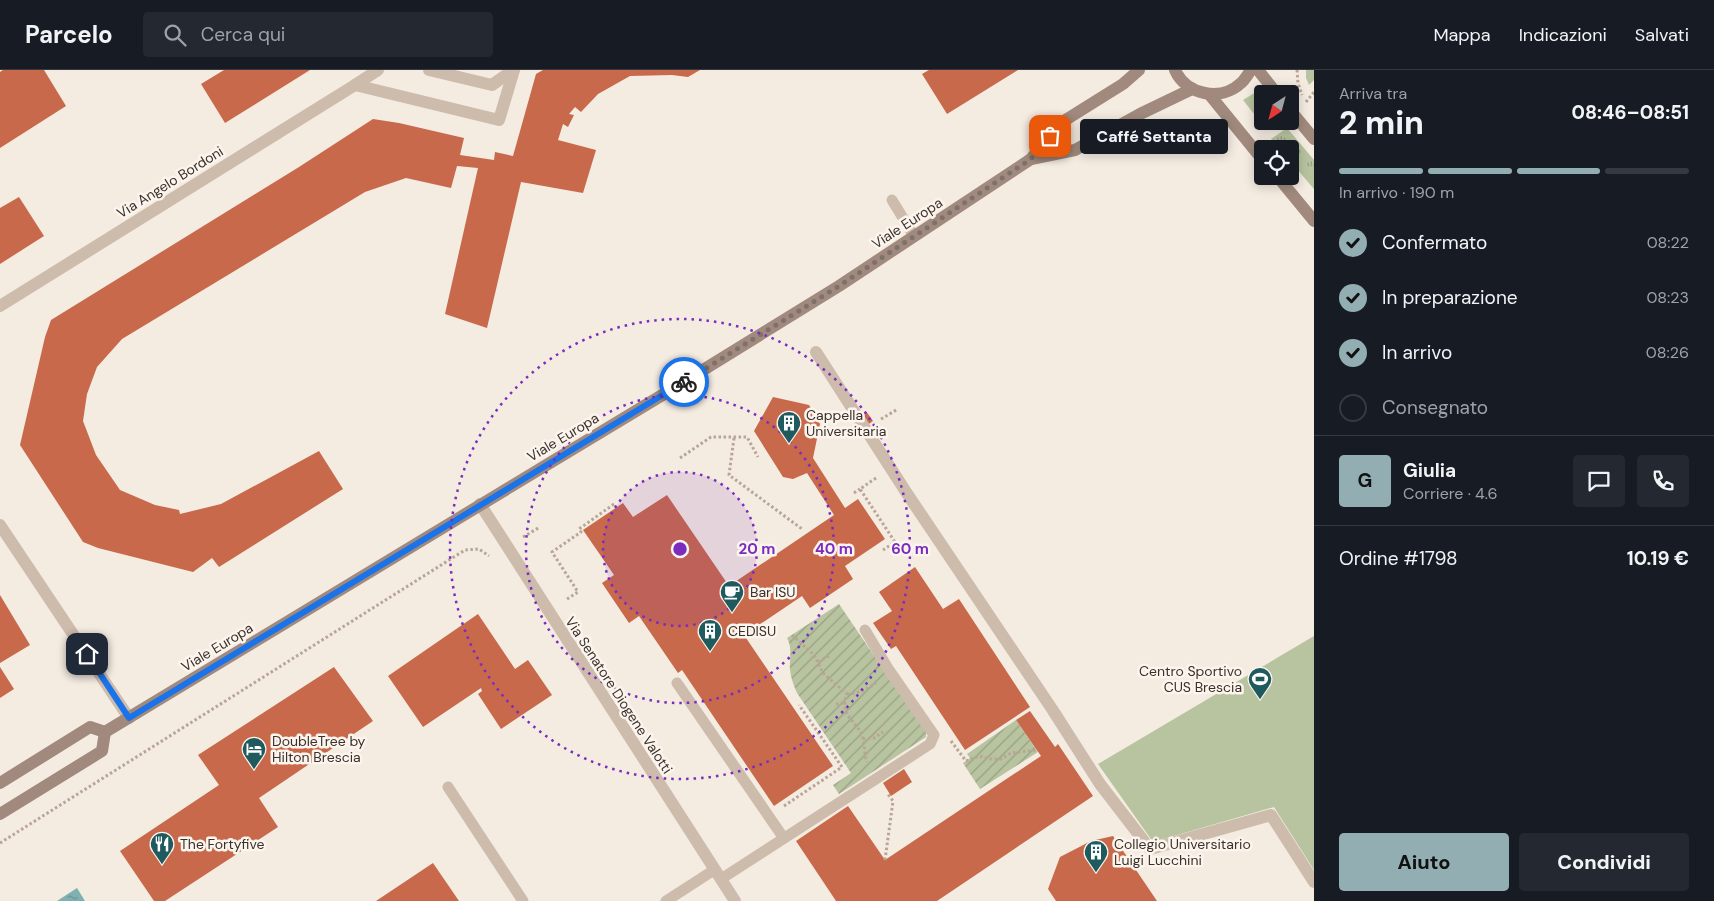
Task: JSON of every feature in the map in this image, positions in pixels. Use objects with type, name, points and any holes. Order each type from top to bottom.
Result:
[{"type":"street","name":"Via Angelo Bordoni","points":[[0,306],[378,70]]},
{"type":"street","points":[[429,70],[492,85],[513,70]]},
{"type":"street","points":[[355,85],[499,120],[513,70]]},
{"type":"street","name":"Viale Europa","points":[[105,732],[669,391],[830,291],[1031,159],[1059,124],[1123,84],[1139,70]]},
{"type":"street","points":[[1175,70],[1178,78],[1192,89],[1209,94],[1227,92],[1242,83],[1250,70]]},
{"type":"street","points":[[1258,70],[1270,85]]},
{"type":"street","name":"Viale Europa","points":[[1031,159],[1075,150],[1140,114],[1192,89]]},
{"type":"street","points":[[1209,94],[1254,149]]},
{"type":"street","points":[[1299,121],[1314,139]]},
{"type":"street","points":[[1284,185],[1314,221]]},
{"type":"street","points":[[816,352],[906,492],[1100,784],[1150,849],[1271,815],[1314,882]]},
{"type":"street","name":"Via Senatore Diogene Valotti","points":[[480,504],[735,901]]},
{"type":"street","points":[[0,525],[129,718]]},
{"type":"street","points":[[0,783],[90,727],[105,732],[102,751],[0,814]]},
{"type":"lane","points":[[892,200],[914,236]]},
{"type":"lane","points":[[666,901],[718,875],[879,783],[930,744],[934,735],[889,670],[865,630]]},
{"type":"lane","points":[[677,683],[783,837]]},
{"type":"lane","points":[[448,787],[523,901]]},
{"type":"path","points":[[1297,70],[1298,83],[1303,98]]},
{"type":"path","points":[[1306,102],[1314,92]]},
{"type":"path","points":[[876,423],[898,410]]},
{"type":"path","points":[[680,458],[712,437],[746,437],[758,457]]},
{"type":"path","points":[[734,438],[729,475],[802,528]]},
{"type":"path","points":[[854,493],[891,468]]},
{"type":"path","points":[[860,489],[895,542],[883,550]]},
{"type":"path","points":[[567,599],[578,592],[552,552],[581,532],[579,529],[614,504]]},
{"type":"path","points":[[0,843],[465,550],[479,549],[490,556]]},
{"type":"path","points":[[792,635],[814,655],[823,673],[847,694],[858,693],[868,689],[889,670]]},
{"type":"path","points":[[818,662],[829,656]]},
{"type":"path","points":[[847,694],[843,703],[848,718],[857,726],[863,739],[864,755],[879,783],[892,801],[885,860]]},
{"type":"path","points":[[836,704],[843,703]]},
{"type":"path","points":[[769,817],[842,767],[799,705]]},
{"type":"path","points":[[863,739],[874,738],[883,732]]},
{"type":"path","points":[[934,735],[948,737],[966,761],[979,756],[989,759],[1001,759],[1011,753],[1037,750]]},
{"type":"green space","points":[[1306,70],[1314,70],[1314,80],[1309,85],[1306,78]]},
{"type":"green space","points":[[1254,93],[1254,114],[1243,100]]},
{"type":"green space","points":[[1284,130],[1289,130],[1297,140],[1272,140]]},
{"type":"green space","points":[[1299,142],[1314,160],[1314,189],[1299,172]]},
{"type":"green space","points":[[839,604],[926,732],[926,737],[839,794],[833,785],[851,773],[797,693],[790,673],[790,650],[787,638]]},
{"type":"green space","name":"Centro Sportivo CUS Brescia","points":[[1314,636],[1314,870],[1274,807],[1153,842],[1098,764]]},
{"type":"green space","points":[[1016,720],[1038,752],[980,789],[963,763],[970,758],[967,754]]},
{"type":"water","points":[[77,888],[85,901],[57,901]]},
{"type":"building","points":[[3,70],[44,70],[66,106],[0,148],[0,72]]},
{"type":"building","points":[[224,70],[310,70],[225,123],[201,84]]},
{"type":"building","points":[[543,70],[700,70],[688,77],[672,75],[630,76],[598,94],[581,112],[575,107],[569,114],[574,115],[568,127],[563,124],[558,140],[596,150],[583,193],[521,182],[487,328],[445,314],[478,168],[457,166],[451,188],[406,178],[365,192],[122,339],[97,367],[87,394],[83,421],[96,455],[120,490],[155,505],[179,510],[180,514],[221,504],[319,451],[343,489],[219,567],[212,558],[193,572],[98,548],[83,542],[20,445],[45,337],[51,320],[299,167],[373,119],[464,138],[460,155],[494,160],[495,152],[513,156],[536,74]]},
{"type":"building","points":[[929,70],[1018,70],[947,114],[922,74]]},
{"type":"building","points":[[19,197],[44,236],[0,264],[0,208]]},
{"type":"building","name":"CEDISU","points":[[773,397],[809,405],[820,424],[813,458],[845,508],[858,499],[885,539],[845,566],[853,579],[810,608],[802,596],[744,635],[833,766],[774,806],[682,670],[678,673],[639,616],[629,623],[602,583],[614,575],[583,530],[623,503],[633,517],[667,495],[729,586],[834,515],[807,473],[793,479],[783,477],[754,431]]},
{"type":"building","points":[[866,411],[873,421],[866,426],[859,416]]},
{"type":"building","points":[[915,567],[943,609],[959,599],[1030,707],[965,750],[896,646],[891,649],[873,623],[892,611],[879,592]]},
{"type":"building","points":[[0,595],[30,645],[0,663]]},
{"type":"building","points":[[478,614],[515,669],[528,660],[552,695],[501,729],[478,694],[482,691],[481,688],[423,727],[388,676]]},
{"type":"building","points":[[0,667],[14,689],[0,698]]},
{"type":"building","name":"DoubleTree by Hilton Brescia","points":[[334,667],[373,721],[259,798],[278,827],[165,901],[154,901],[120,851],[219,785],[198,755]]},
{"type":"building","points":[[1030,711],[1055,747],[1058,744],[1093,796],[937,901],[836,901],[796,841],[848,806],[885,860],[1041,756],[1016,720]]},
{"type":"building","points":[[904,769],[912,782],[891,796],[883,783]]},
{"type":"building","name":"Collegio Universitario Luigi Lucchini","points":[[1113,836],[1157,901],[1056,901],[1048,889],[1060,857],[1091,841]]},
{"type":"building","points":[[433,863],[459,901],[376,901]]},
{"type":"way so far","points":[[684,382],[839,286],[1031,159],[1050,136]]},
{"type":"place","name":"Caffé Settanta","points":[[1050,136]]},
{"type":"place","name":"Cappella Universitaria","points":[[789,444]]},
{"type":"place","name":"Bar ISU","points":[[732,613]]},
{"type":"place","name":"CEDISU","points":[[710,652]]},
{"type":"place","name":"Centro Sportivo CUS Brescia","points":[[1260,700]]},
{"type":"place","name":"DoubleTree by Hilton Brescia","points":[[254,770]]},
{"type":"place","name":"The Fortyfive","points":[[162,865]]},
{"type":"place","name":"Collegio Universitario Luigi Lucchini","points":[[1096,873]]},
{"type":"route","points":[[87,654],[129,718],[684,382]]}]
